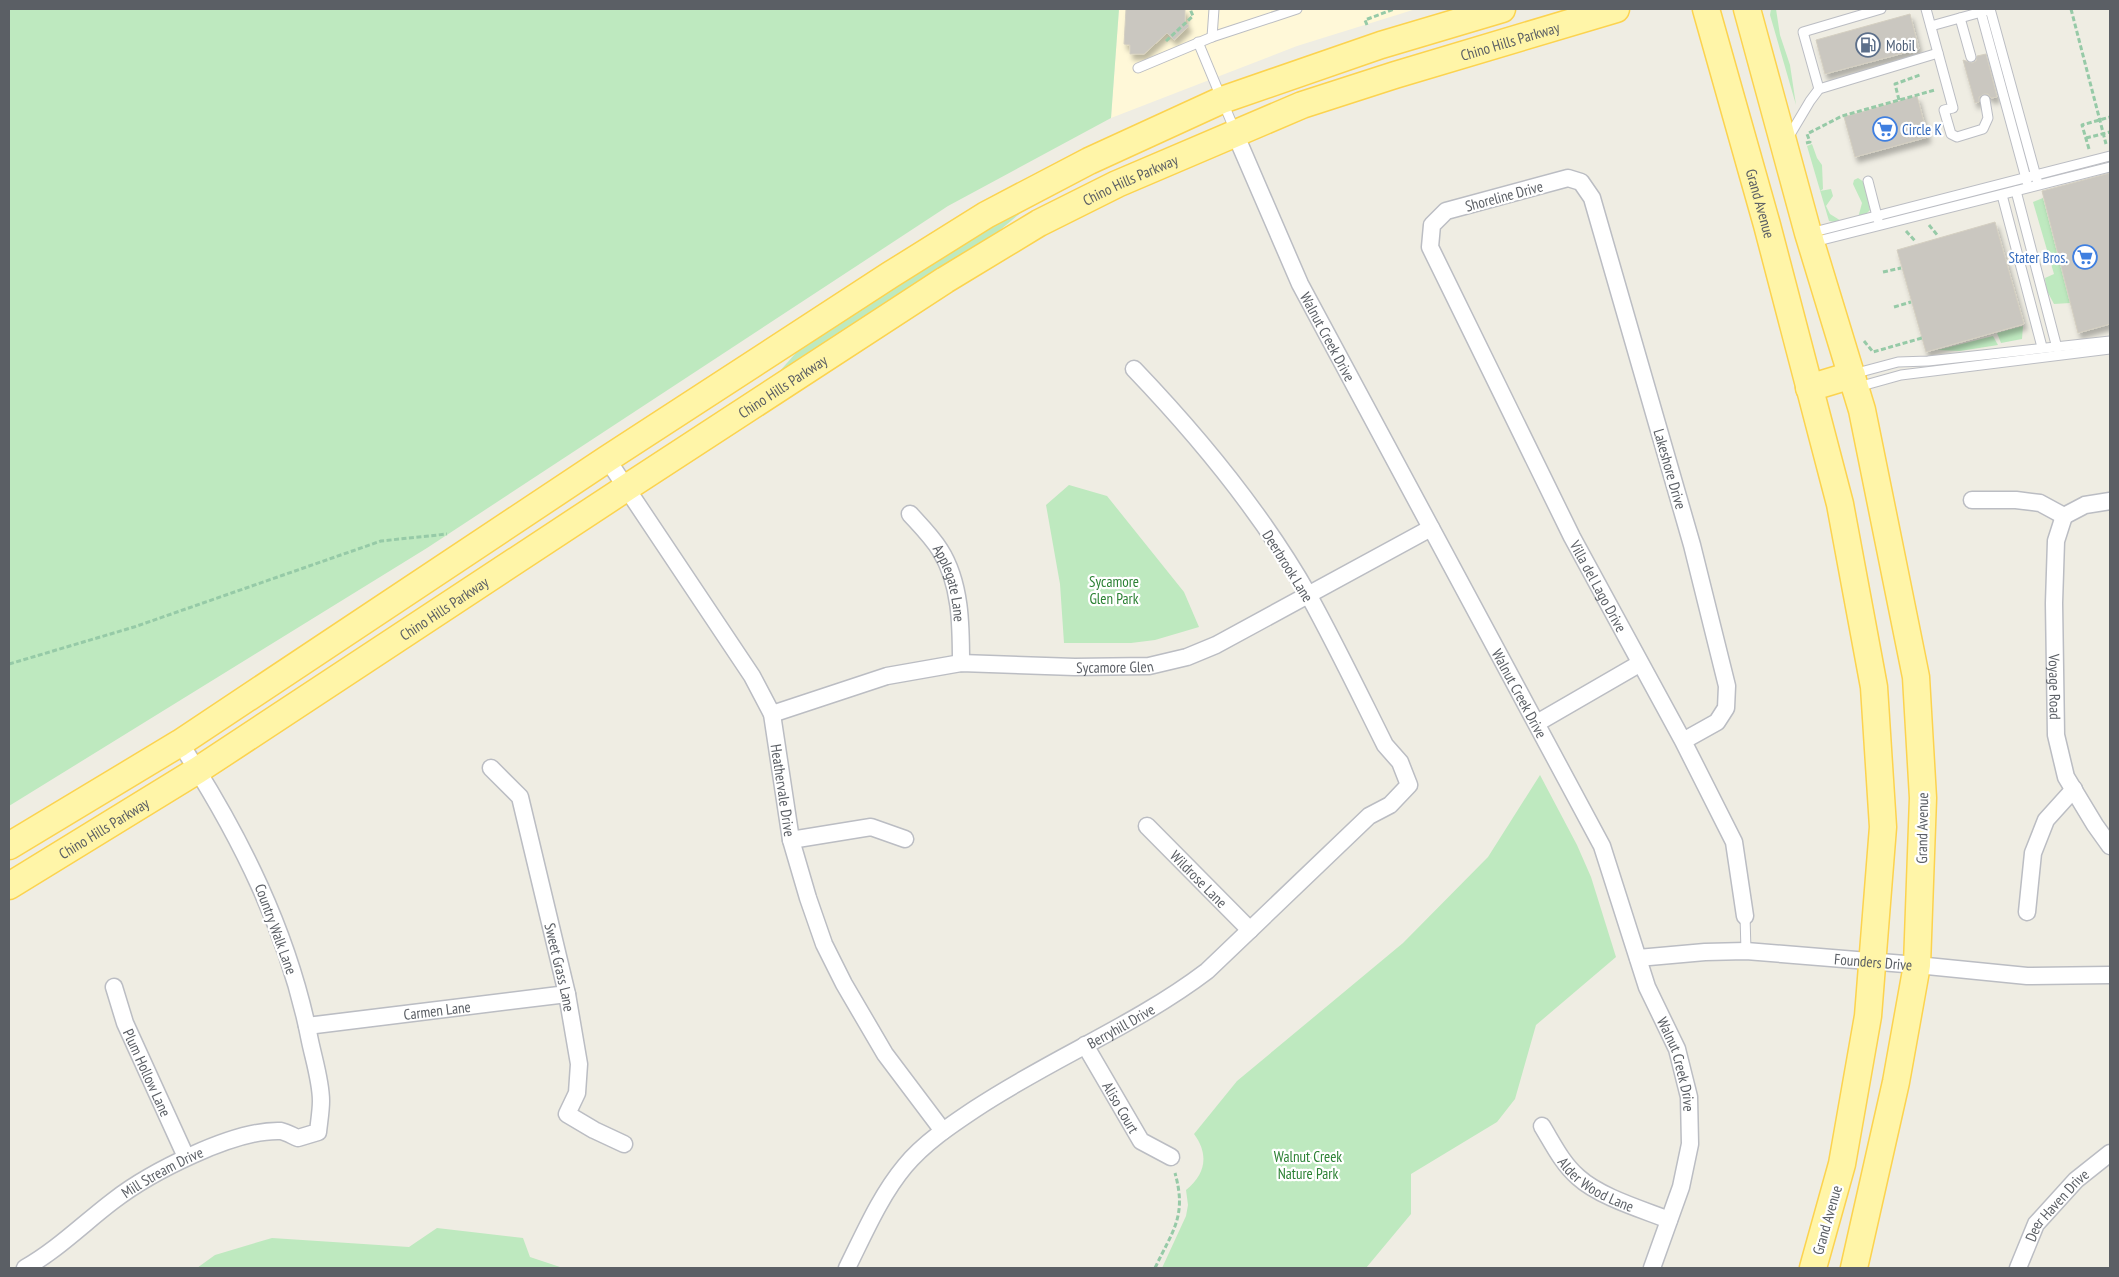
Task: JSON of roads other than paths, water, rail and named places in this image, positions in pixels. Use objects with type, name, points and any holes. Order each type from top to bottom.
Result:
[{"type":"main road","points":[[9,846],[180,743],[607,459],[882,280],[986,215],[1089,161],[1222,100],[1474,13],[1502,9]]},
{"type":"main road","name":"Chino Hills Parkway","points":[[9,886],[198,770],[945,280],[1039,223],[1116,184],[1238,139],[1302,106],[1386,78],[1616,9]]},
{"type":"main road","name":"Grand Avenue","points":[[1706,9],[1767,225],[1840,504],[1874,687],[1883,827],[1868,1016],[1842,1164],[1813,1268]]},
{"type":"main road","name":"Grand Avenue","points":[[1747,9],[1794,144],[1810,238],[1854,381],[1864,420],[1916,676],[1923,798],[1917,965],[1896,1082],[1854,1268]]},
{"type":"main road","points":[[1811,395],[1854,381]]},
{"type":"street","name":"Walnut Creek Drive","points":[[1238,139],[1300,284],[1602,846],[1647,987],[1677,1049],[1689,1097],[1690,1144],[1681,1187],[1652,1268]]},
{"type":"street","name":"Shoreline Drive","points":[[1432,226],[1446,211],[1568,178],[1581,182]]},
{"type":"street","name":"Lakeshore Drive","points":[[1581,182],[1592,198],[1692,545],[1727,686],[1726,708],[1717,722],[1683,741]]},
{"type":"street","name":"Villa del Lago Drive","points":[[1432,226],[1430,247],[1567,528],[1639,664],[1683,741],[1734,842],[1745,916]]},
{"type":"street","name":"Deerbrook Lane","points":[[1134,369],[1164,401],[1244,496],[1309,596],[1385,745],[1400,762],[1409,785]]},
{"type":"street","name":"Heathervale Drive","points":[[607,459],[752,676],[772,714],[792,840],[808,898],[824,944],[844,984],[885,1054],[943,1131]]},
{"type":"street","points":[[1972,500],[2016,500],[2040,503],[2064,516],[2085,505],[2110,501]]},
{"type":"street","name":"Applegate Lane","points":[[910,514],[940,550],[955,585],[961,623],[961,664]]},
{"type":"street","name":"Voyage Road","points":[[2064,516],[2056,541],[2055,559],[2056,735],[2066,776],[2095,825],[2110,846]]},
{"type":"street","name":"Sycamore Glen","points":[[772,714],[887,676],[961,664],[1075,667],[1149,666],[1187,657],[1216,645],[1309,596],[1430,528]]},
{"type":"street","points":[[1537,723],[1639,664]]},
{"type":"street","name":"Country Walk Lane","points":[[180,743],[198,770],[258,880],[287,952],[307,1026],[322,1100],[318,1132]]},
{"type":"street","name":"Sweet Grass Lane","points":[[491,768],[520,797],[567,994],[579,1064],[578,1093],[567,1114],[594,1130],[624,1144]]},
{"type":"street","name":"Berryhill Drive","points":[[846,1268],[881,1200],[905,1165],[943,1131],[1007,1088],[1178,993],[1207,971],[1369,816],[1390,805],[1409,785]]},
{"type":"street","points":[[2027,912],[2033,852],[2046,820],[2074,790]]},
{"type":"street","name":"Wildrose Lane","points":[[1148,826],[1250,930]]},
{"type":"street","points":[[792,840],[871,827],[905,839]]},
{"type":"street","name":"Founders Drive","points":[[1638,958],[1746,950],[2027,976],[2110,975]]},
{"type":"street","name":"Plum Hollow Lane","points":[[114,987],[124,1023],[186,1158]]},
{"type":"street","name":"Carmen Lane","points":[[307,1026],[567,994]]},
{"type":"street","name":"Aliso Court","points":[[1085,1045],[1140,1141],[1171,1157]]},
{"type":"street","name":"Alder Wood Lane","points":[[1542,1126],[1563,1161],[1579,1178],[1602,1192],[1669,1220]]},
{"type":"street","name":"Mill Stream Drive","points":[[25,1268],[60,1244],[114,1200],[186,1158],[246,1135],[282,1131],[298,1138],[318,1132]]},
{"type":"street","name":"Deer Haven Drive","points":[[2018,1268],[2036,1224],[2076,1180],[2110,1153]]},
{"type":"lane","points":[[1212,37],[1214,9]]},
{"type":"lane","points":[[1138,68],[1198,42],[1277,12],[1297,9]]},
{"type":"lane","points":[[1819,89],[1803,32],[1877,9]]},
{"type":"lane","points":[[1926,9],[1953,108],[1944,110],[1952,134],[1957,137],[1983,129],[1988,118],[1985,100]]},
{"type":"lane","points":[[1931,26],[1985,10]]},
{"type":"lane","points":[[1985,10],[2039,185]]},
{"type":"lane","points":[[1985,10],[2028,188]]},
{"type":"lane","points":[[1960,18],[1972,58]]},
{"type":"lane","name":"Walnut Creek Drive","points":[[1198,42],[1238,139]]},
{"type":"lane","points":[[1794,144],[1810,101],[1819,89],[1938,53]]},
{"type":"lane","points":[[1810,238],[1877,216],[2110,156]]},
{"type":"lane","points":[[1810,238],[1880,226],[2110,167]]},
{"type":"lane","points":[[1868,181],[1880,226]]},
{"type":"lane","points":[[2016,191],[2057,348]]},
{"type":"lane","points":[[2002,195],[2042,347]]},
{"type":"lane","points":[[1854,381],[1898,362],[1928,361],[2110,341]]},
{"type":"lane","points":[[1854,381],[2110,349]]},
{"type":"lane","name":"Villa del Lago Drive","points":[[1745,916],[1746,950]]},
{"type":"place","name":"Mobil","points":[[1868,45]]},
{"type":"place","name":"Circle K","points":[[1885,129]]},
{"type":"place","name":"Stater Bros.","points":[[2085,257]]},
{"type":"park label","name":"Sycamore Glen Park","points":[[1114,590]]},
{"type":"park label","name":"Walnut Creek Nature Park","points":[[1308,1164]]}]
